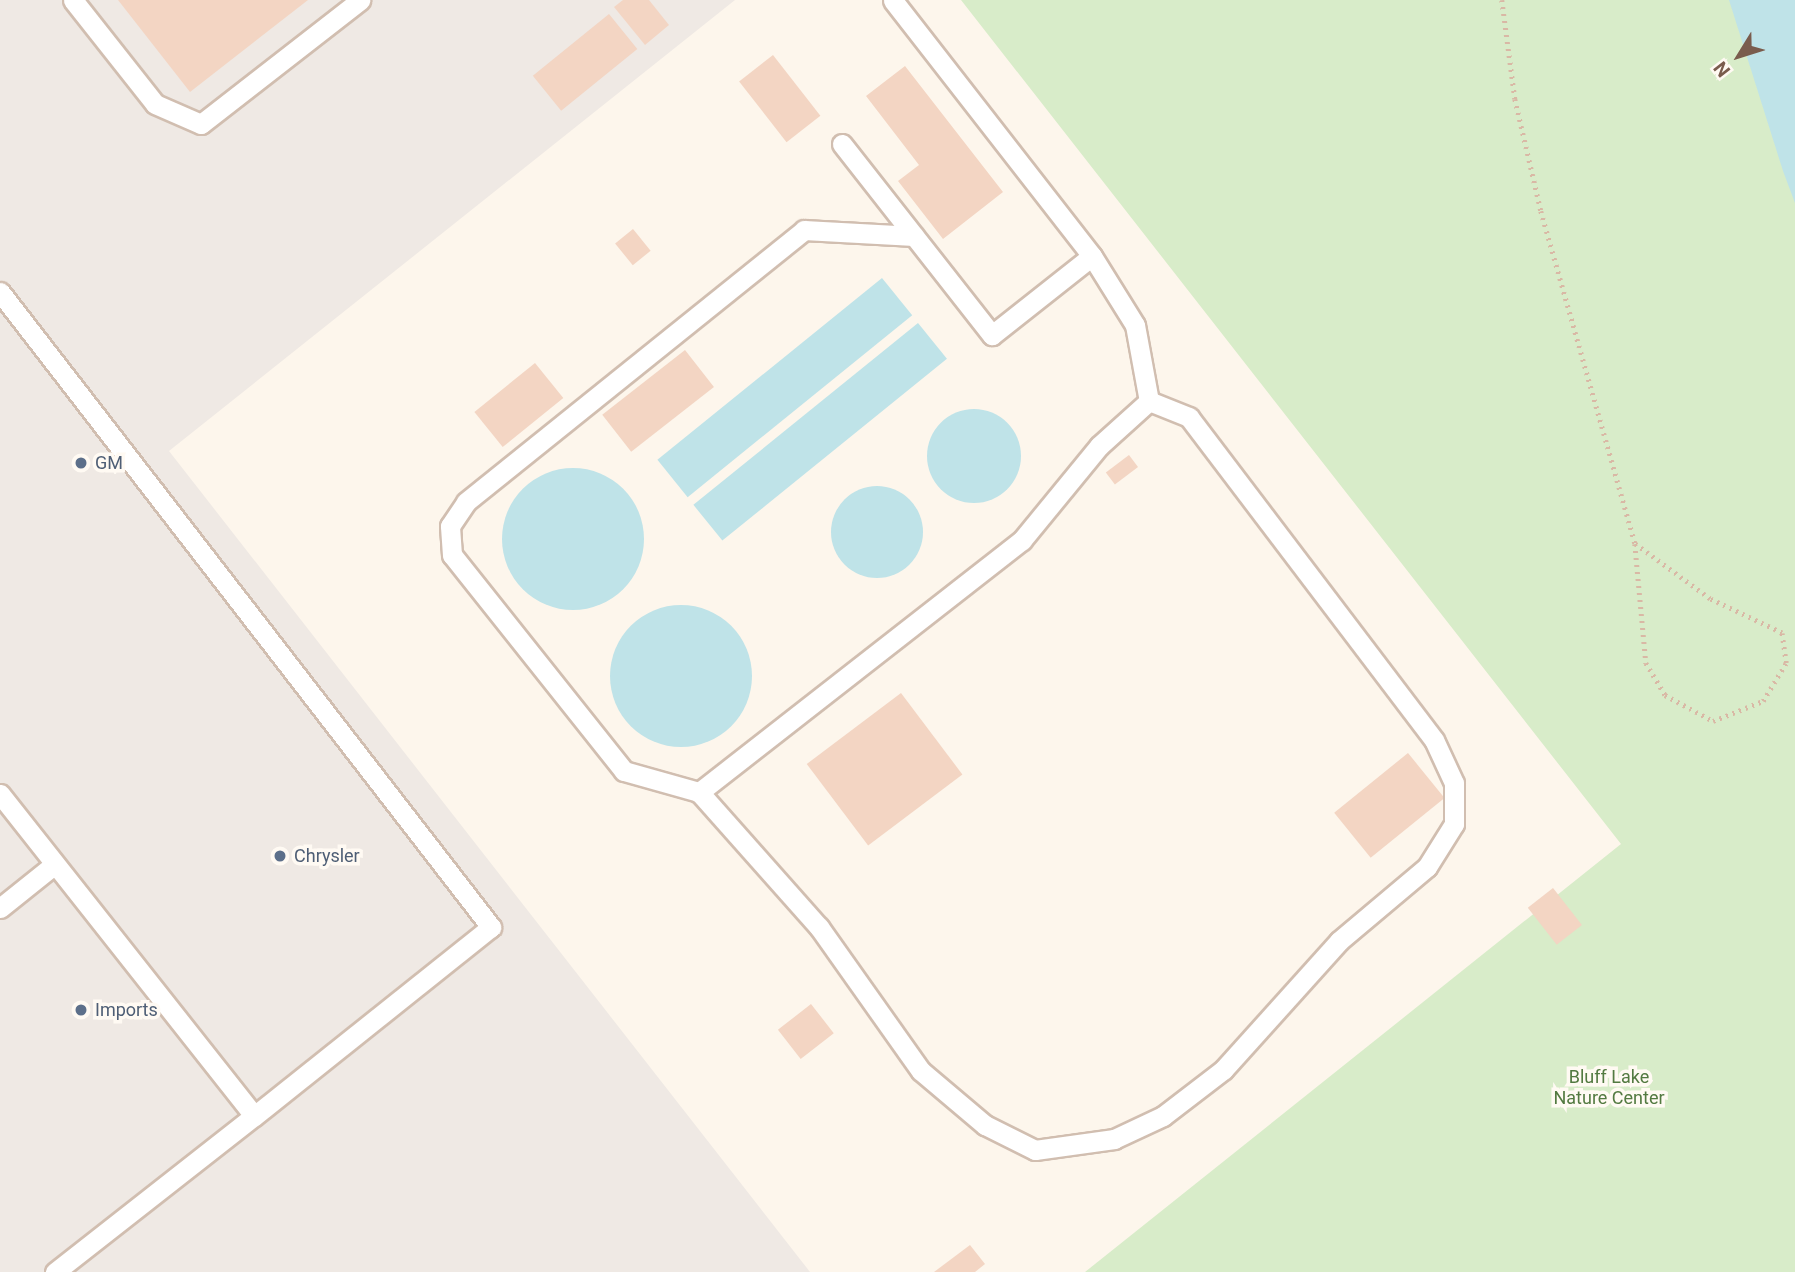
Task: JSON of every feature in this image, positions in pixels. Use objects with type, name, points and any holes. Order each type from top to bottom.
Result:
[{"type":"lane","points":[[73,0],[155,104],[201,124],[360,0]]},
{"type":"lane","points":[[893,0],[1092,256],[1135,325],[1149,401]]},
{"type":"lane","points":[[842,144],[992,335],[1092,256]]},
{"type":"lane","points":[[914,236],[804,230],[466,502],[450,526],[452,555],[624,771],[699,792],[819,928],[921,1071],[985,1125],[1035,1150],[1070,1149],[1163,1116],[1223,1070],[1339,941],[1427,867],[1454,824],[1454,783],[1434,740],[1274,523],[1189,417],[1149,401]]},
{"type":"lane","points":[[0,292],[491,927],[55,1272]]},
{"type":"lane","points":[[699,792],[1022,540],[1099,446],[1149,401]]},
{"type":"lane","points":[[0,794],[254,1116]]},
{"type":"lane","points":[[0,908],[55,864]]},
{"type":"path","points":[[1502,0],[1515,99],[1542,211],[1635,544],[1646,663],[1665,695],[1713,721],[1763,701],[1786,663],[1782,633],[1710,599],[1635,544]]},
{"type":"shaded area","points":[[0,0],[735,0],[169,451],[810,1272],[0,1272]]},
{"type":"green space","name":"Bluff Lake Nature Center","points":[[961,0],[1795,0],[1795,1272],[1085,1272],[1621,844]]},
{"type":"water","points":[[1729,0],[1795,0],[1795,203],[1783,171]]},
{"type":"water","points":[[882,278],[912,315],[688,497],[657,460]]},
{"type":"water","points":[[918,323],[947,359],[722,541],[693,505]]},
{"type":"water","points":[[974,409],[992,413],[1007,423],[1017,438],[1021,456],[1017,474],[1007,489],[992,499],[974,503],[956,499],[941,489],[931,474],[927,456],[931,438],[941,423],[956,413]]},
{"type":"water","points":[[573,468],[600,473],[623,489],[639,512],[644,539],[639,566],[623,589],[600,605],[573,610],[546,605],[523,589],[507,566],[502,539],[507,512],[523,489],[546,473]]},
{"type":"water","points":[[877,486],[895,489],[910,499],[920,514],[923,532],[920,550],[910,565],[895,575],[877,578],[859,575],[844,565],[834,550],[831,532],[834,514],[844,499],[859,489]]},
{"type":"water","points":[[681,605],[708,611],[731,626],[746,649],[752,676],[746,703],[731,726],[708,741],[681,747],[654,741],[631,726],[616,703],[610,676],[616,649],[631,626],[654,611]]},
{"type":"building","points":[[118,0],[308,0],[190,92]]},
{"type":"building","points":[[623,0],[649,0],[669,25],[645,45],[614,7]]},
{"type":"building","points":[[609,14],[637,49],[561,111],[533,76]]},
{"type":"building","points":[[773,55],[820,116],[787,142],[739,81]]},
{"type":"building","points":[[905,66],[1003,192],[943,239],[898,181],[919,165],[866,96]]},
{"type":"building","points":[[633,229],[651,251],[633,265],[615,243]]},
{"type":"building","points":[[685,350],[714,387],[631,452],[602,415]]},
{"type":"building","points":[[535,363],[563,398],[503,447],[474,412]]},
{"type":"building","points":[[1129,455],[1138,467],[1115,484],[1106,472]]},
{"type":"building","points":[[901,693],[962,774],[868,845],[807,764]]},
{"type":"building","points":[[1408,753],[1445,798],[1371,858],[1334,813]]},
{"type":"building","points":[[1553,888],[1582,925],[1557,945],[1528,908]]},
{"type":"building","points":[[811,1004],[834,1033],[801,1059],[778,1030]]},
{"type":"building","points":[[970,1245],[985,1264],[975,1272],[934,1272]]},
{"type":"place","name":"GM","points":[[81,463]]},
{"type":"place","name":"Chrysler","points":[[280,856]]},
{"type":"place","name":"Imports","points":[[81,1010]]}]
